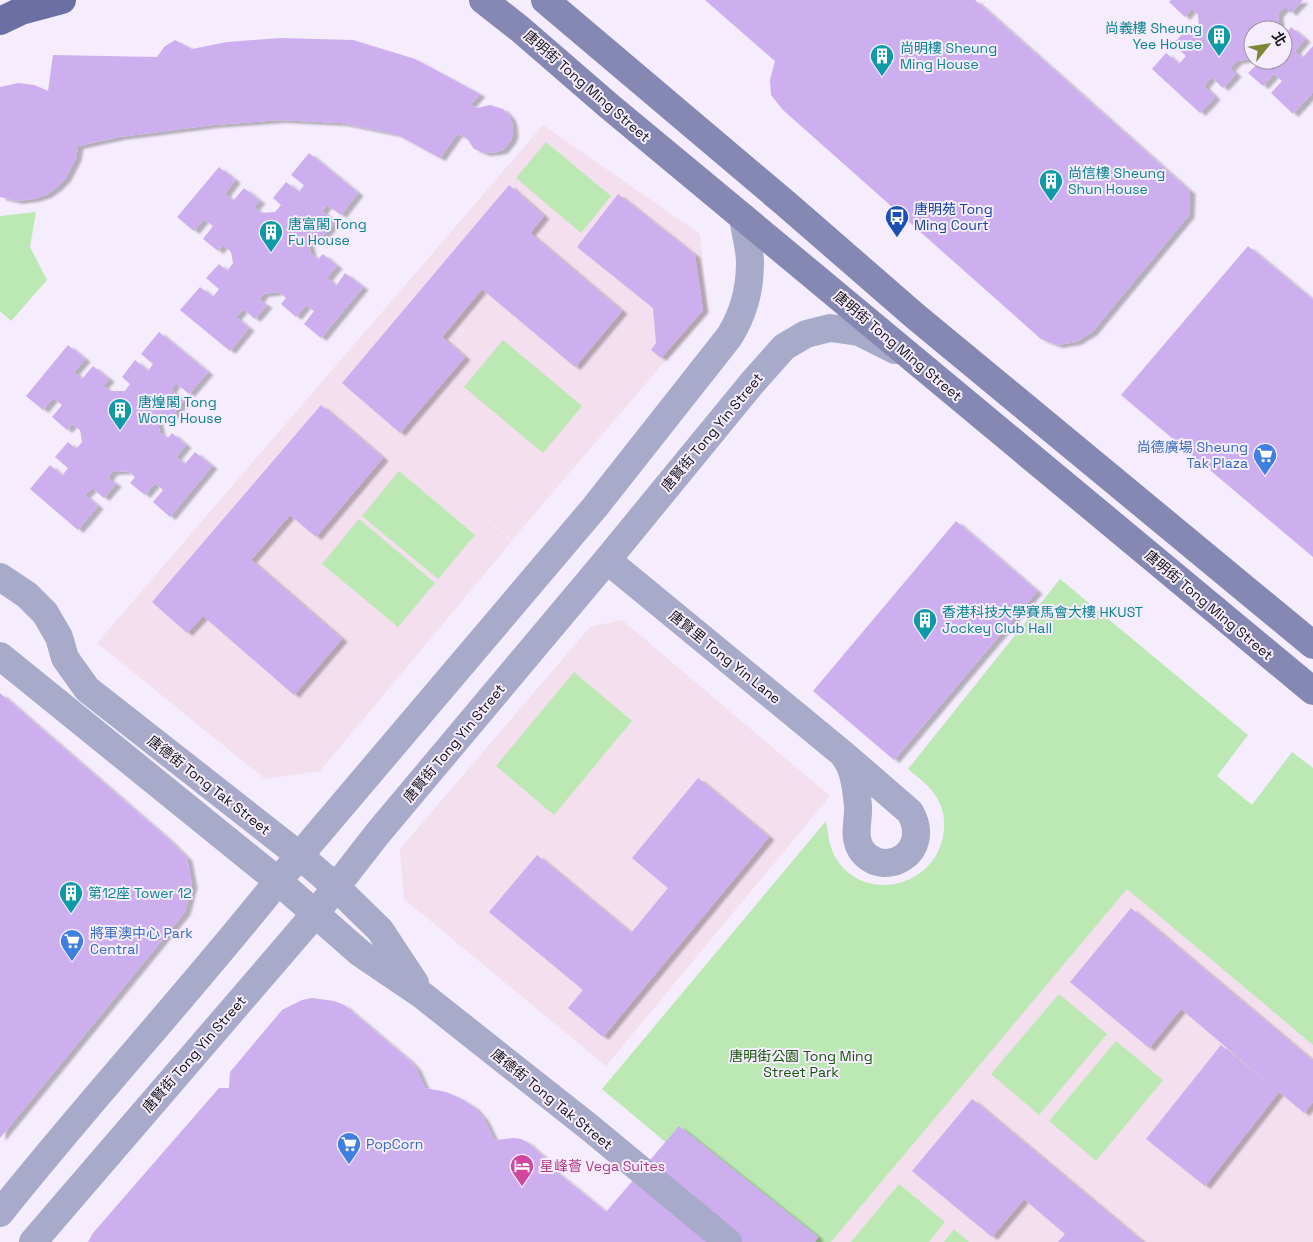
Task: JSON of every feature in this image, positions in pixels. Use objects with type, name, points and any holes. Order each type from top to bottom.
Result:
[{"type":"main road","points":[[0,21],[21,11],[62,0]]},
{"type":"main road","name":"唐明街 Tong Ming Street","points":[[483,0],[1313,692]]},
{"type":"main road","points":[[545,0],[778,197],[915,316],[1313,645]]},
{"type":"street","points":[[0,1213],[49,1151],[238,931],[595,507],[729,337],[744,307],[748,284],[750,262],[743,217]]},
{"type":"street","name":"唐賢街 Tong Yin Street","points":[[33,1242],[316,914],[378,833],[784,347],[806,334],[830,328],[859,332],[910,357]]},
{"type":"street","name":"唐賢里 Tong Yin Lane","points":[[607,560],[843,754]]},
{"type":"street","name":"唐德街 Tong Tak Street","points":[[0,577],[27,596],[46,613],[59,637],[65,658],[87,689],[300,856],[336,888],[380,930],[422,994]]},
{"type":"street","name":"唐德街 Tong Tak Street","points":[[0,656],[278,882],[360,953],[422,994],[589,1127],[728,1242]]},
{"type":"shaded area","points":[[543,125],[700,234],[708,311],[512,540],[435,477],[512,541],[320,771],[265,779],[97,643]]},
{"type":"shaded area","points":[[622,620],[830,796],[606,1066],[404,899],[400,849],[590,627]]},
{"type":"shaded area","points":[[1127,888],[1313,1045],[1313,1242],[831,1242]]},
{"type":"green space","points":[[546,142],[611,196],[581,233],[516,178]]},
{"type":"green space","points":[[36,212],[30,247],[47,280],[11,321],[0,311],[0,216]]},
{"type":"green space","points":[[503,340],[582,406],[543,453],[464,387]]},
{"type":"green space","points":[[399,471],[475,535],[438,579],[362,516]]},
{"type":"green space","points":[[359,519],[435,583],[398,627],[322,564]]},
{"type":"green space","name":"唐明街公園 Tong Ming Street Park","points":[[1060,579],[1248,735],[1217,776],[1252,805],[1292,752],[1313,768],[1313,1045],[1127,889],[831,1242],[785,1242],[602,1089],[826,821],[834,855],[847,871],[863,881],[880,885],[898,883],[915,876],[929,864],[940,848],[944,820],[940,803],[932,791],[908,769]]},
{"type":"green space","points":[[574,672],[632,721],[554,815],[496,766]]},
{"type":"green space","points":[[1059,994],[1107,1034],[1039,1115],[991,1074]]},
{"type":"green space","points":[[1116,1041],[1163,1080],[1096,1161],[1049,1121]]},
{"type":"green space","points":[[899,1184],[945,1222],[929,1242],[851,1242]]},
{"type":"green space","points":[[954,1229],[969,1242],[944,1242]]},
{"type":"building","points":[[705,0],[975,0],[1190,191],[1189,215],[1092,332],[1076,342],[1057,345],[1041,339],[783,110],[771,95],[770,80],[775,61]]},
{"type":"building","name":"尚義樓 Sheung Yee House","points":[[1171,0],[1303,0],[1291,13],[1285,7],[1278,14],[1278,20],[1243,20],[1243,60],[1237,61],[1230,68],[1236,74],[1223,88],[1211,77],[1204,86],[1215,97],[1200,113],[1152,69],[1166,53],[1179,64],[1186,56],[1173,44],[1187,29],[1193,35],[1199,29],[1198,15],[1192,8],[1185,17],[1169,2]]},
{"type":"building","name":"尚義樓 Sheung Yee House","points":[[1293,29],[1305,39],[1295,51],[1302,58],[1313,46],[1313,92],[1293,114],[1271,93],[1282,81],[1274,74],[1263,86],[1248,73],[1251,70],[1293,70]]},
{"type":"building","points":[[280,38],[353,40],[415,59],[480,94],[470,105],[477,108],[490,105],[503,109],[510,117],[512,123],[513,134],[511,140],[503,150],[485,153],[474,149],[466,137],[457,134],[440,158],[396,134],[342,123],[279,120],[213,125],[119,137],[78,146],[76,158],[65,179],[46,195],[17,201],[0,197],[0,87],[18,83],[34,85],[48,91],[53,55],[157,57],[164,47],[175,40],[192,49],[227,42]]},
{"type":"building","name":"唐富閣 Tong Fu House","points":[[309,153],[358,193],[341,215],[327,205],[322,211],[335,222],[321,239],[313,233],[308,240],[311,254],[318,259],[323,254],[337,266],[327,278],[336,286],[345,273],[363,287],[321,338],[304,324],[314,311],[306,305],[296,317],[281,304],[286,298],[279,292],[263,294],[259,300],[267,305],[255,319],[243,309],[236,317],[249,328],[230,351],[180,310],[200,287],[213,297],[219,289],[206,278],[219,264],[227,271],[233,263],[231,252],[223,245],[218,251],[203,239],[213,226],[204,219],[194,231],[177,217],[219,167],[235,180],[225,194],[233,201],[244,188],[260,201],[254,207],[261,213],[275,212],[281,205],[273,198],[286,182],[299,192],[304,185],[291,175]]},
{"type":"building","points":[[509,185],[544,216],[530,233],[622,311],[575,367],[482,289],[442,337],[465,357],[400,433],[342,383]]},
{"type":"building","points":[[618,194],[695,255],[703,310],[661,358],[651,350],[656,343],[653,308],[577,247]]},
{"type":"building","name":"尚德廣場 Sheung Tak Plaza","points":[[1248,246],[1313,300],[1313,557],[1121,395]]},
{"type":"building","name":"唐煌閣 Tong Wong House","points":[[159,332],[208,372],[189,394],[176,383],[171,390],[184,401],[170,418],[162,411],[157,418],[160,433],[168,438],[172,433],[186,445],[176,457],[185,464],[195,452],[212,466],[170,517],[153,502],[163,490],[155,483],[145,495],[130,483],[135,477],[128,471],[112,472],[108,478],[116,484],[104,498],[92,488],[85,495],[98,506],[78,530],[30,489],[50,465],[62,476],[68,468],[55,457],[68,442],[76,449],[82,442],[80,430],[72,424],[67,430],[52,417],[62,405],[53,398],[43,410],[26,396],[68,345],[85,359],[74,372],[82,379],[93,366],[109,379],[103,386],[109,391],[125,391],[130,384],[122,377],[135,360],[148,371],[153,364],[141,354]]},
{"type":"building","points":[[321,405],[383,458],[316,537],[290,515],[251,560],[342,639],[294,695],[203,616],[187,633],[152,602]]},
{"type":"building","name":"香港科技大學賽馬會大樓 HKUST Jockey Club Hall","points":[[956,521],[1037,591],[894,760],[813,691]]},
{"type":"building","name":"將軍澳中心 Park Central","points":[[0,693],[167,838],[187,858],[192,885],[185,912],[0,1138]]},
{"type":"building","points":[[698,778],[769,837],[603,1037],[568,1008],[583,990],[489,912],[537,855],[631,933],[668,888],[632,858]]},
{"type":"building","points":[[1131,908],[1313,1061],[1313,1102],[1304,1113],[1181,1009],[1149,1048],[1070,982]]},
{"type":"building","name":"PopCorn","points":[[312,998],[334,1001],[344,1005],[409,1060],[416,1068],[425,1088],[446,1092],[474,1107],[484,1119],[494,1140],[514,1138],[527,1142],[546,1159],[554,1170],[606,1212],[679,1126],[818,1237],[815,1242],[88,1242],[93,1233],[219,1088],[229,1088],[230,1072],[282,1010],[302,1000]]},
{"type":"building","points":[[1221,1045],[1279,1092],[1205,1186],[1146,1139]]},
{"type":"building","points":[[972,1099],[1143,1242],[1058,1242],[1065,1234],[1024,1199],[992,1237],[912,1171]]},
{"type":"place","name":"尚義樓 Sheung Yee House","points":[[1219,57]]},
{"type":"place","name":"尚明樓 Sheung Ming House","points":[[882,77]]},
{"type":"place","name":"尚信樓 Sheung Shun House","points":[[1051,202]]},
{"type":"place","name":"唐明苑 Tong Ming Court","points":[[897,238]]},
{"type":"place","name":"唐富閣 Tong Fu House","points":[[271,253]]},
{"type":"place","name":"唐煌閣 Tong Wong House","points":[[120,431]]},
{"type":"place","name":"尚德廣場 Sheung Tak Plaza","points":[[1265,476]]},
{"type":"place","name":"香港科技大學賽馬會大樓 HKUST Jockey Club Hall","points":[[925,641]]},
{"type":"place","name":"第12座 Tower 12","points":[[71,914]]},
{"type":"place","name":"將軍澳中心 Park Central","points":[[72,962]]},
{"type":"place","name":"PopCorn","points":[[349,1165]]},
{"type":"place","name":"星峰薈 Vega Suites","points":[[522,1187]]}]
